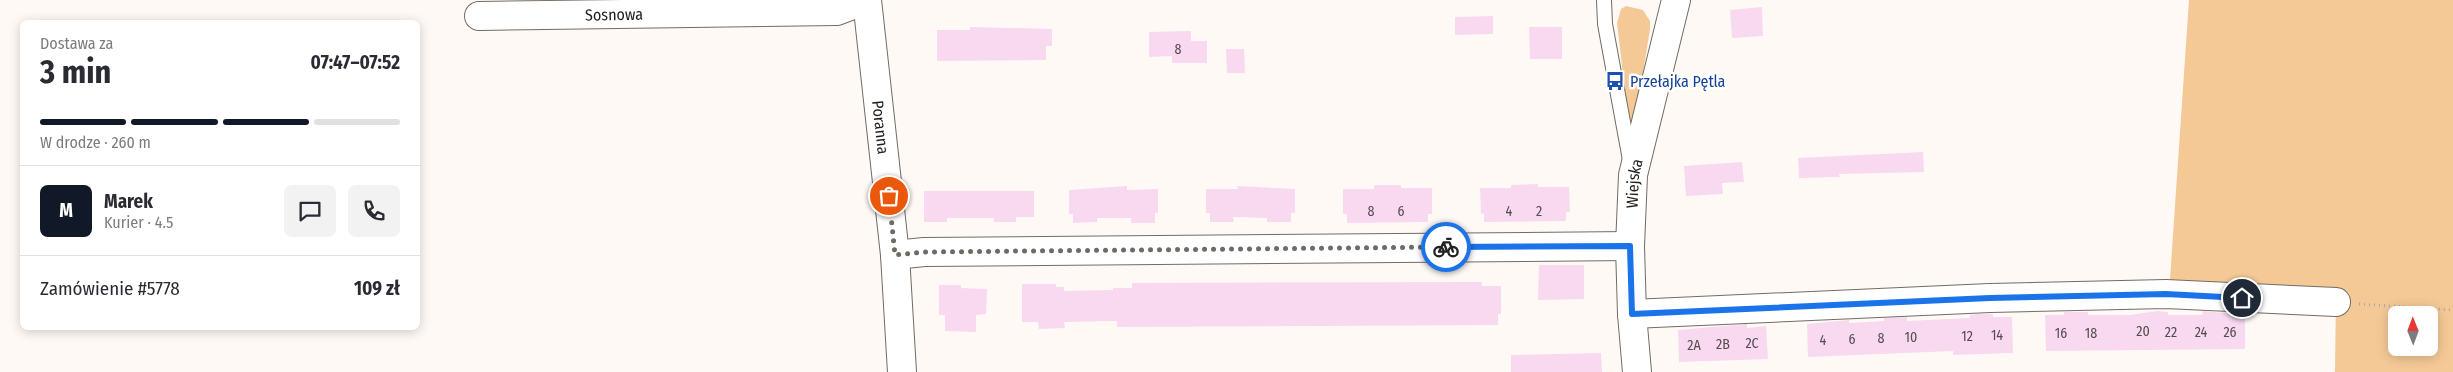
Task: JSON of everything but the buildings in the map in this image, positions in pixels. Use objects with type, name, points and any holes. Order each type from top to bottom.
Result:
[{"type":"street","name":"Sosnowa","points":[[479,16],[837,11],[867,0]]},
{"type":"street","name":"Poranna","points":[[867,0],[895,255],[902,372]]},
{"type":"street","name":"Wiejska","points":[[1637,372],[1632,314],[1630,246],[1633,175],[1676,0]]},
{"type":"street","points":[[895,255],[944,251],[1630,246]]},
{"type":"street","points":[[1632,314],[1990,298],[2156,295],[2336,302]]},
{"type":"lane","points":[[1604,0],[1605,24],[1633,175]]},
{"type":"path","points":[[2336,302],[2453,310]]},
{"type":"shaded area","points":[[2189,0],[2453,0],[2453,372],[2335,372],[2336,296],[2169,294]]},
{"type":"shaded area","points":[[1626,6],[1643,10],[1650,21],[1636,116],[1632,120],[1629,118],[1627,108],[1617,23],[1621,9]]},
{"type":"way so far","points":[[889,196],[895,255],[924,252],[1446,247]]},
{"type":"place","name":"Przełajka Pętla","points":[[1615,81]]},
{"type":"route","points":[[1446,247],[1630,246],[1632,314],[1653,311],[1990,298],[2166,294],[2242,298]]}]
